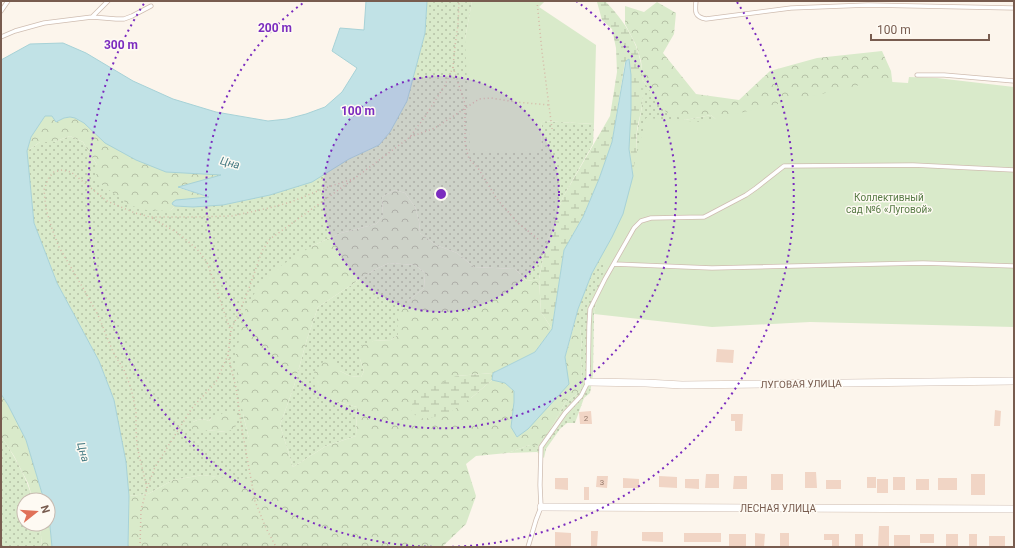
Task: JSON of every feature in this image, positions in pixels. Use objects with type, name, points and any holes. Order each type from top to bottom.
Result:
[{"type":"street","name":"ЛУГОВАЯ УЛИЦА","points":[[588,382],[682,385],[1014,381]]},
{"type":"street","name":"ЛЕСНАЯ УЛИЦА","points":[[541,508],[1014,509]]},
{"type":"lane","points":[[1,11],[8,1]]},
{"type":"lane","points":[[92,17],[108,1]]},
{"type":"lane","points":[[696,1],[695,10],[698,16],[706,19],[791,8],[868,4],[1014,8]]},
{"type":"lane","points":[[1,37],[15,31],[44,23],[92,17],[124,19],[151,6]]},
{"type":"lane","points":[[917,75],[944,75],[1014,81]]},
{"type":"lane","points":[[528,547],[541,508],[541,447],[565,413],[581,396],[588,382],[590,310],[634,228],[641,221],[651,218],[704,217],[746,195],[784,166],[913,165],[1014,170]]},
{"type":"lane","points":[[614,264],[712,268],[923,263],[1014,266]]},
{"type":"path","points":[[410,137],[426,115],[445,84],[453,67],[459,1]]},
{"type":"path","points":[[537,1],[552,129]]},
{"type":"path","points":[[453,67],[465,104],[465,144],[469,159],[478,168],[497,199],[518,222],[538,239]]},
{"type":"path","points":[[140,547],[141,510],[155,467],[192,408],[216,382],[228,355],[231,330],[247,294],[262,252],[270,239],[410,137],[435,128],[479,99],[491,98],[549,105]]},
{"type":"path","points":[[147,488],[137,446],[136,411],[131,388],[124,370],[113,352],[98,315],[59,247],[52,229],[46,209],[44,190],[49,177],[54,172],[62,170],[71,172],[107,201],[135,213],[150,217],[178,233],[197,249],[207,262],[231,330]]},
{"type":"path","points":[[150,217],[232,216],[291,202],[355,178]]},
{"type":"path","points":[[228,355],[236,388],[255,501],[266,528],[276,547]]},
{"type":"green space","points":[[427,1],[472,1],[465,39],[541,152],[542,121],[594,124],[593,144],[563,197],[546,244],[539,279],[527,281],[515,269],[474,267],[457,253],[436,245],[420,233],[419,221],[415,207],[405,193],[395,190],[382,197],[383,216],[376,224],[341,233],[312,246],[243,414],[249,439],[250,482],[203,475],[173,480],[148,494],[129,496],[126,462],[114,400],[99,361],[57,283],[34,223],[27,151],[40,142],[54,142],[70,136],[83,142],[97,165],[170,211],[175,206],[193,207],[349,159],[379,145],[390,132],[407,101],[425,33]],"holes":[[[218,417],[226,432],[207,430],[193,422],[197,420],[209,421],[211,418]]]},
{"type":"green space","points":[[472,1],[545,1],[539,7],[596,45],[594,124],[542,121],[541,152],[470,152],[465,39]]},
{"type":"green space","points":[[598,1],[605,1],[625,25],[632,37],[641,62],[643,90],[642,106],[637,127],[637,160],[633,176],[629,148],[631,92],[629,59],[625,62],[612,142],[599,179],[583,217],[564,250],[552,329],[541,312],[539,279],[546,244],[563,197],[610,116],[617,72],[616,48],[612,29],[602,20]]},
{"type":"green space","points":[[657,2],[676,13],[674,34],[663,53],[696,94],[739,100],[770,71],[817,58],[882,51],[891,71],[894,96],[726,128],[711,115],[685,120],[666,112],[643,80],[641,61],[636,45],[625,24],[625,6],[644,12]]},
{"type":"green space","name":"Коллективный сад №6 «Луговой»","points":[[909,77],[937,78],[1014,87],[1014,327],[810,322],[712,327],[594,314],[605,264],[603,262],[589,259],[632,174],[646,118],[701,122],[877,81],[908,83]]},
{"type":"green space","points":[[643,80],[653,95],[685,120],[711,115],[726,128],[637,156],[637,132],[642,107]]},
{"type":"green space","points":[[45,116],[52,116],[56,122],[64,118],[75,118],[84,123],[105,143],[222,175],[179,188],[210,197],[172,204],[175,206],[170,211],[146,210],[129,205],[96,180],[97,165],[83,142],[70,136],[54,142],[40,142],[27,151],[31,137]]},
{"type":"green space","points":[[395,190],[405,193],[415,207],[419,221],[420,233],[436,245],[457,253],[474,267],[515,269],[527,281],[539,279],[541,312],[552,329],[535,352],[493,373],[456,376],[471,398],[492,380],[505,383],[514,391],[511,427],[517,437],[568,384],[565,357],[573,329],[580,329],[582,342],[580,355],[582,369],[580,391],[565,403],[550,430],[537,446],[530,445],[507,453],[476,456],[466,464],[476,496],[466,524],[442,547],[128,547],[129,496],[148,494],[173,480],[203,475],[249,481],[249,439],[243,414],[235,359],[246,308],[261,282],[282,265],[312,246],[341,233],[376,224],[383,216],[382,197]],"holes":[[[389,263],[415,265],[425,273],[424,288],[409,300],[397,317],[398,335],[391,340],[373,341],[361,346],[360,359],[364,371],[361,377],[350,376],[340,371],[335,359],[325,360],[314,372],[315,384],[320,397],[357,407],[356,436],[326,446],[293,467],[280,425],[294,386],[307,339],[318,307],[374,270]]]},
{"type":"green space","points":[[612,237],[594,314],[593,375],[590,393],[584,398],[575,423],[567,423],[560,429],[546,449],[544,458],[537,452],[507,453],[530,445],[550,430],[565,403],[580,391],[582,369],[580,355],[582,342],[580,329],[573,329],[578,309],[592,273]]},
{"type":"green space","points":[[389,263],[415,265],[425,273],[424,288],[409,300],[398,335],[391,340],[373,341],[360,359],[364,371],[361,377],[350,376],[340,371],[320,397],[357,407],[356,436],[326,446],[293,467],[280,425],[294,386],[307,339],[318,307],[374,270]]},
{"type":"green space","points":[[493,373],[492,380],[471,398],[448,414],[424,419],[415,415],[410,409],[415,398],[421,392],[456,376]]},
{"type":"green space","points":[[1,394],[26,440],[42,492],[31,492],[28,483],[14,456],[1,436]]},
{"type":"green space","points":[[224,412],[235,413],[236,426],[231,430],[226,432],[207,430],[201,433],[192,429],[193,422],[197,420],[209,421],[214,415],[218,417]]},
{"type":"green space","points":[[1,436],[20,467],[30,492],[16,492],[16,532],[41,532],[42,547],[1,547]]},
{"type":"green space","points":[[41,532],[51,532],[52,547],[42,547]]},
{"type":"water","name":"Цна","points":[[366,1],[427,1],[425,33],[407,101],[390,132],[379,145],[349,159],[312,182],[270,195],[223,205],[193,207],[175,206],[172,204],[176,200],[209,197],[178,187],[221,175],[166,172],[136,160],[105,143],[84,123],[70,117],[56,122],[52,116],[45,116],[31,137],[27,151],[34,223],[57,283],[99,361],[114,400],[126,462],[129,496],[128,547],[52,547],[51,532],[56,532],[56,492],[42,492],[26,440],[1,394],[1,60],[30,44],[63,43],[86,53],[133,81],[173,99],[216,112],[268,121],[287,119],[325,107],[342,92],[357,68],[332,51],[340,28],[364,30]]},
{"type":"water","points":[[629,59],[631,75],[631,110],[629,149],[633,176],[623,214],[592,273],[578,309],[565,357],[569,384],[528,429],[517,437],[511,427],[514,391],[505,383],[492,380],[493,373],[535,352],[552,329],[564,250],[583,217],[599,179],[612,142],[626,61]]},
{"type":"building","points":[[717,349],[734,350],[733,363],[716,362]]},
{"type":"building","points":[[995,410],[1001,411],[1000,426],[994,426]]},
{"type":"building","points":[[591,411],[592,424],[580,424],[579,412]]},
{"type":"building","points":[[731,414],[743,414],[742,431],[735,431],[735,421],[731,421]]},
{"type":"building","points":[[805,472],[816,472],[817,488],[805,488]]},
{"type":"building","points":[[706,474],[719,474],[719,488],[705,488]]},
{"type":"building","points":[[771,474],[783,474],[783,490],[771,490]]},
{"type":"building","points":[[971,474],[985,474],[985,495],[971,495]]},
{"type":"building","points":[[597,476],[608,476],[607,488],[596,487]]},
{"type":"building","points":[[659,476],[677,477],[677,488],[659,487]]},
{"type":"building","points":[[734,476],[747,476],[747,489],[733,489]]},
{"type":"building","points":[[867,477],[876,477],[876,488],[867,488]]},
{"type":"building","points":[[893,477],[905,477],[905,490],[893,490]]},
{"type":"building","points":[[555,478],[568,478],[568,490],[555,489]]},
{"type":"building","points":[[623,478],[639,479],[639,488],[623,488]]},
{"type":"building","points":[[938,478],[957,478],[957,490],[938,490]]},
{"type":"building","points":[[685,479],[699,479],[699,489],[685,488]]},
{"type":"building","points":[[877,479],[888,479],[888,493],[877,493]]},
{"type":"building","points":[[916,479],[929,479],[929,490],[916,490]]},
{"type":"building","points":[[826,480],[841,480],[841,489],[826,489]]},
{"type":"building","points":[[584,487],[589,487],[589,500],[584,500]]},
{"type":"building","points":[[879,526],[889,526],[889,547],[878,547]]},
{"type":"building","points":[[591,531],[598,531],[597,547],[591,547]]},
{"type":"building","points":[[555,532],[571,533],[571,547],[555,547]]},
{"type":"building","points":[[642,532],[663,532],[663,542],[642,541]]},
{"type":"building","points":[[684,533],[721,533],[721,542],[684,542]]},
{"type":"building","points":[[755,533],[765,534],[764,547],[755,547]]},
{"type":"building","points":[[780,533],[789,533],[789,547],[780,547]]},
{"type":"building","points":[[729,534],[746,534],[746,547],[729,546]]},
{"type":"building","points":[[824,534],[839,534],[839,547],[832,547],[832,540],[824,540]]},
{"type":"building","points":[[855,534],[863,534],[863,547],[855,547]]},
{"type":"building","points":[[920,534],[934,534],[934,543],[920,543]]},
{"type":"building","points":[[946,534],[958,534],[958,547],[946,547]]},
{"type":"building","points":[[969,534],[977,534],[977,547],[969,547]]},
{"type":"building","points":[[894,535],[910,535],[910,547],[894,547]]},
{"type":"building","points":[[989,536],[1005,536],[1005,546],[989,546]]}]
